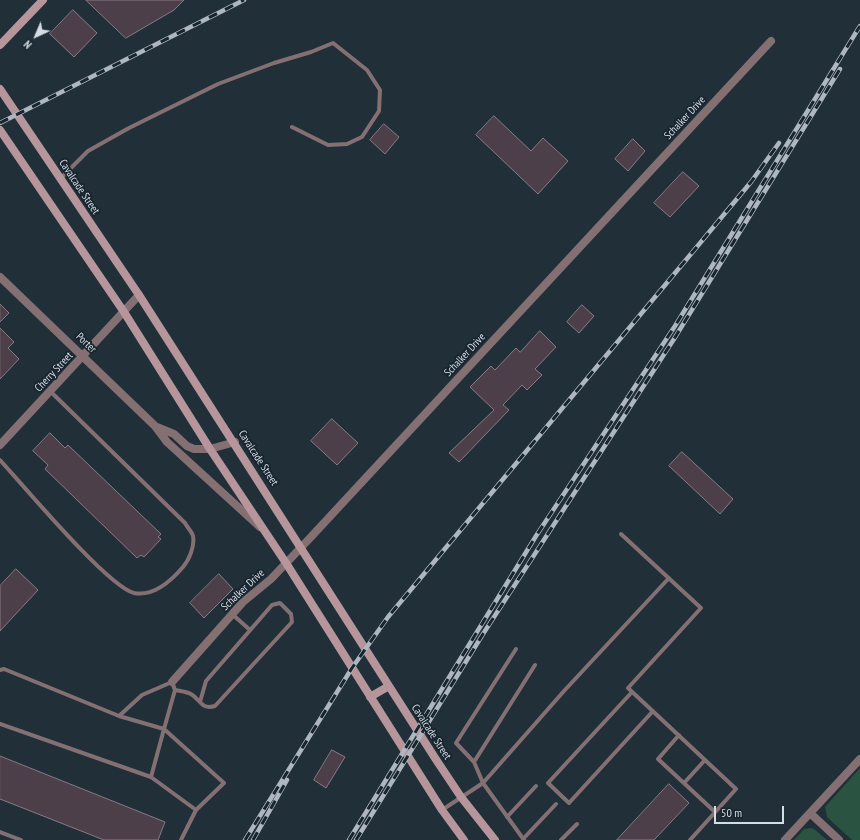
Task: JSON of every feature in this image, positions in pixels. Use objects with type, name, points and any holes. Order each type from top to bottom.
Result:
[{"type":"main road","points":[[0,45],[43,0]]},
{"type":"main road","name":"Cavalcade Street","points":[[0,89],[139,295],[461,797],[495,840]]},
{"type":"main road","points":[[0,130],[124,312],[210,449],[286,563],[442,810],[464,840]]},
{"type":"main road","points":[[370,697],[389,686]]},
{"type":"street","name":"Schalker Drive","points":[[172,682],[232,614],[286,563],[772,41]]},
{"type":"street","name":"Porter","points":[[0,277],[155,426],[167,442],[232,500],[266,533]]},
{"type":"street","name":"Cherry Street","points":[[0,445],[139,295]]},
{"type":"street","name":"Porter","points":[[155,426],[174,434],[187,446],[194,449],[210,449],[234,442]]},
{"type":"street","points":[[785,840],[860,759]]},
{"type":"street","points":[[810,813],[839,840]]},
{"type":"lane","points":[[60,179],[88,151],[130,128],[218,84],[333,43],[367,70],[380,90],[379,112],[362,137],[352,142],[347,144],[328,145],[292,127]]},
{"type":"lane","points":[[0,460],[97,565],[115,582],[133,593],[148,593],[164,586],[187,562],[192,549],[193,536],[185,523],[50,391]]},
{"type":"lane","points":[[621,534],[701,608],[628,688],[736,789],[690,840]]},
{"type":"lane","points":[[442,810],[483,783],[564,691],[669,578]]},
{"type":"lane","points":[[175,690],[191,694],[200,702],[209,707],[215,706],[292,622],[293,618],[291,614],[280,603],[276,602],[206,681],[200,702]]},
{"type":"lane","points":[[232,614],[250,630]]},
{"type":"lane","points":[[516,649],[456,743],[474,762],[483,783],[524,839],[556,804]]},
{"type":"lane","points":[[474,762],[535,665]]},
{"type":"lane","points":[[0,670],[4,669],[119,716],[164,729],[224,783],[196,810],[182,840]]},
{"type":"lane","points":[[119,716],[142,695],[172,682],[175,690],[151,777]]},
{"type":"lane","points":[[632,692],[548,783],[569,803],[653,711]]},
{"type":"lane","points":[[0,724],[151,777],[196,810]]},
{"type":"lane","points":[[679,735],[658,759],[715,812]]},
{"type":"lane","points":[[684,783],[705,760]]},
{"type":"lane","points":[[507,817],[536,786]]},
{"type":"lane","points":[[561,840],[577,824]]},
{"type":"lane","points":[[0,832],[21,840]]},
{"type":"green space","points":[[860,768],[860,840],[852,840],[827,817],[825,807]]},
{"type":"green space","points":[[811,828],[827,840],[794,840],[804,829]]},
{"type":"building","points":[[86,0],[184,0],[174,10],[126,38]]},
{"type":"building","points":[[73,10],[97,33],[74,57],[50,34]]},
{"type":"building","points":[[494,116],[531,151],[543,138],[568,161],[538,194],[476,135]]},
{"type":"building","points":[[384,124],[399,137],[385,154],[370,140]]},
{"type":"building","points":[[633,139],[645,151],[628,171],[615,159]]},
{"type":"building","points":[[683,172],[699,186],[670,217],[654,203]]},
{"type":"building","points":[[0,304],[9,313],[0,322]]},
{"type":"building","points":[[582,305],[594,316],[579,333],[567,322]]},
{"type":"building","points":[[0,328],[14,342],[8,348],[19,359],[0,379]]},
{"type":"building","points":[[540,331],[556,347],[535,369],[542,375],[527,390],[522,385],[503,405],[509,410],[459,462],[449,453],[494,410],[470,387],[491,366],[495,370],[516,348],[520,352]]},
{"type":"building","points":[[332,419],[358,443],[337,465],[311,441]]},
{"type":"building","points":[[50,433],[65,448],[68,445],[161,534],[158,537],[161,539],[144,557],[141,555],[137,558],[45,469],[48,465],[33,451]]},
{"type":"building","points":[[682,452],[733,499],[720,514],[669,466]]},
{"type":"building","points":[[16,569],[38,590],[0,631],[0,586]]},
{"type":"building","points":[[219,574],[233,589],[204,618],[190,603]]},
{"type":"building","points":[[332,750],[345,757],[326,788],[314,780]]},
{"type":"building","points":[[0,756],[165,822],[158,840],[104,840],[0,799]]},
{"type":"building","points":[[669,784],[689,803],[654,840],[617,840]]},
{"type":"railway","points":[[0,123],[244,0]]},
{"type":"railway","points":[[349,840],[536,536],[675,326],[860,26]]},
{"type":"railway","points":[[356,840],[483,634],[674,339],[840,69]]},
{"type":"railway","points":[[245,840],[352,668],[388,617],[751,182],[779,143]]},
{"type":"railway","points":[[253,840],[287,780]]}]
